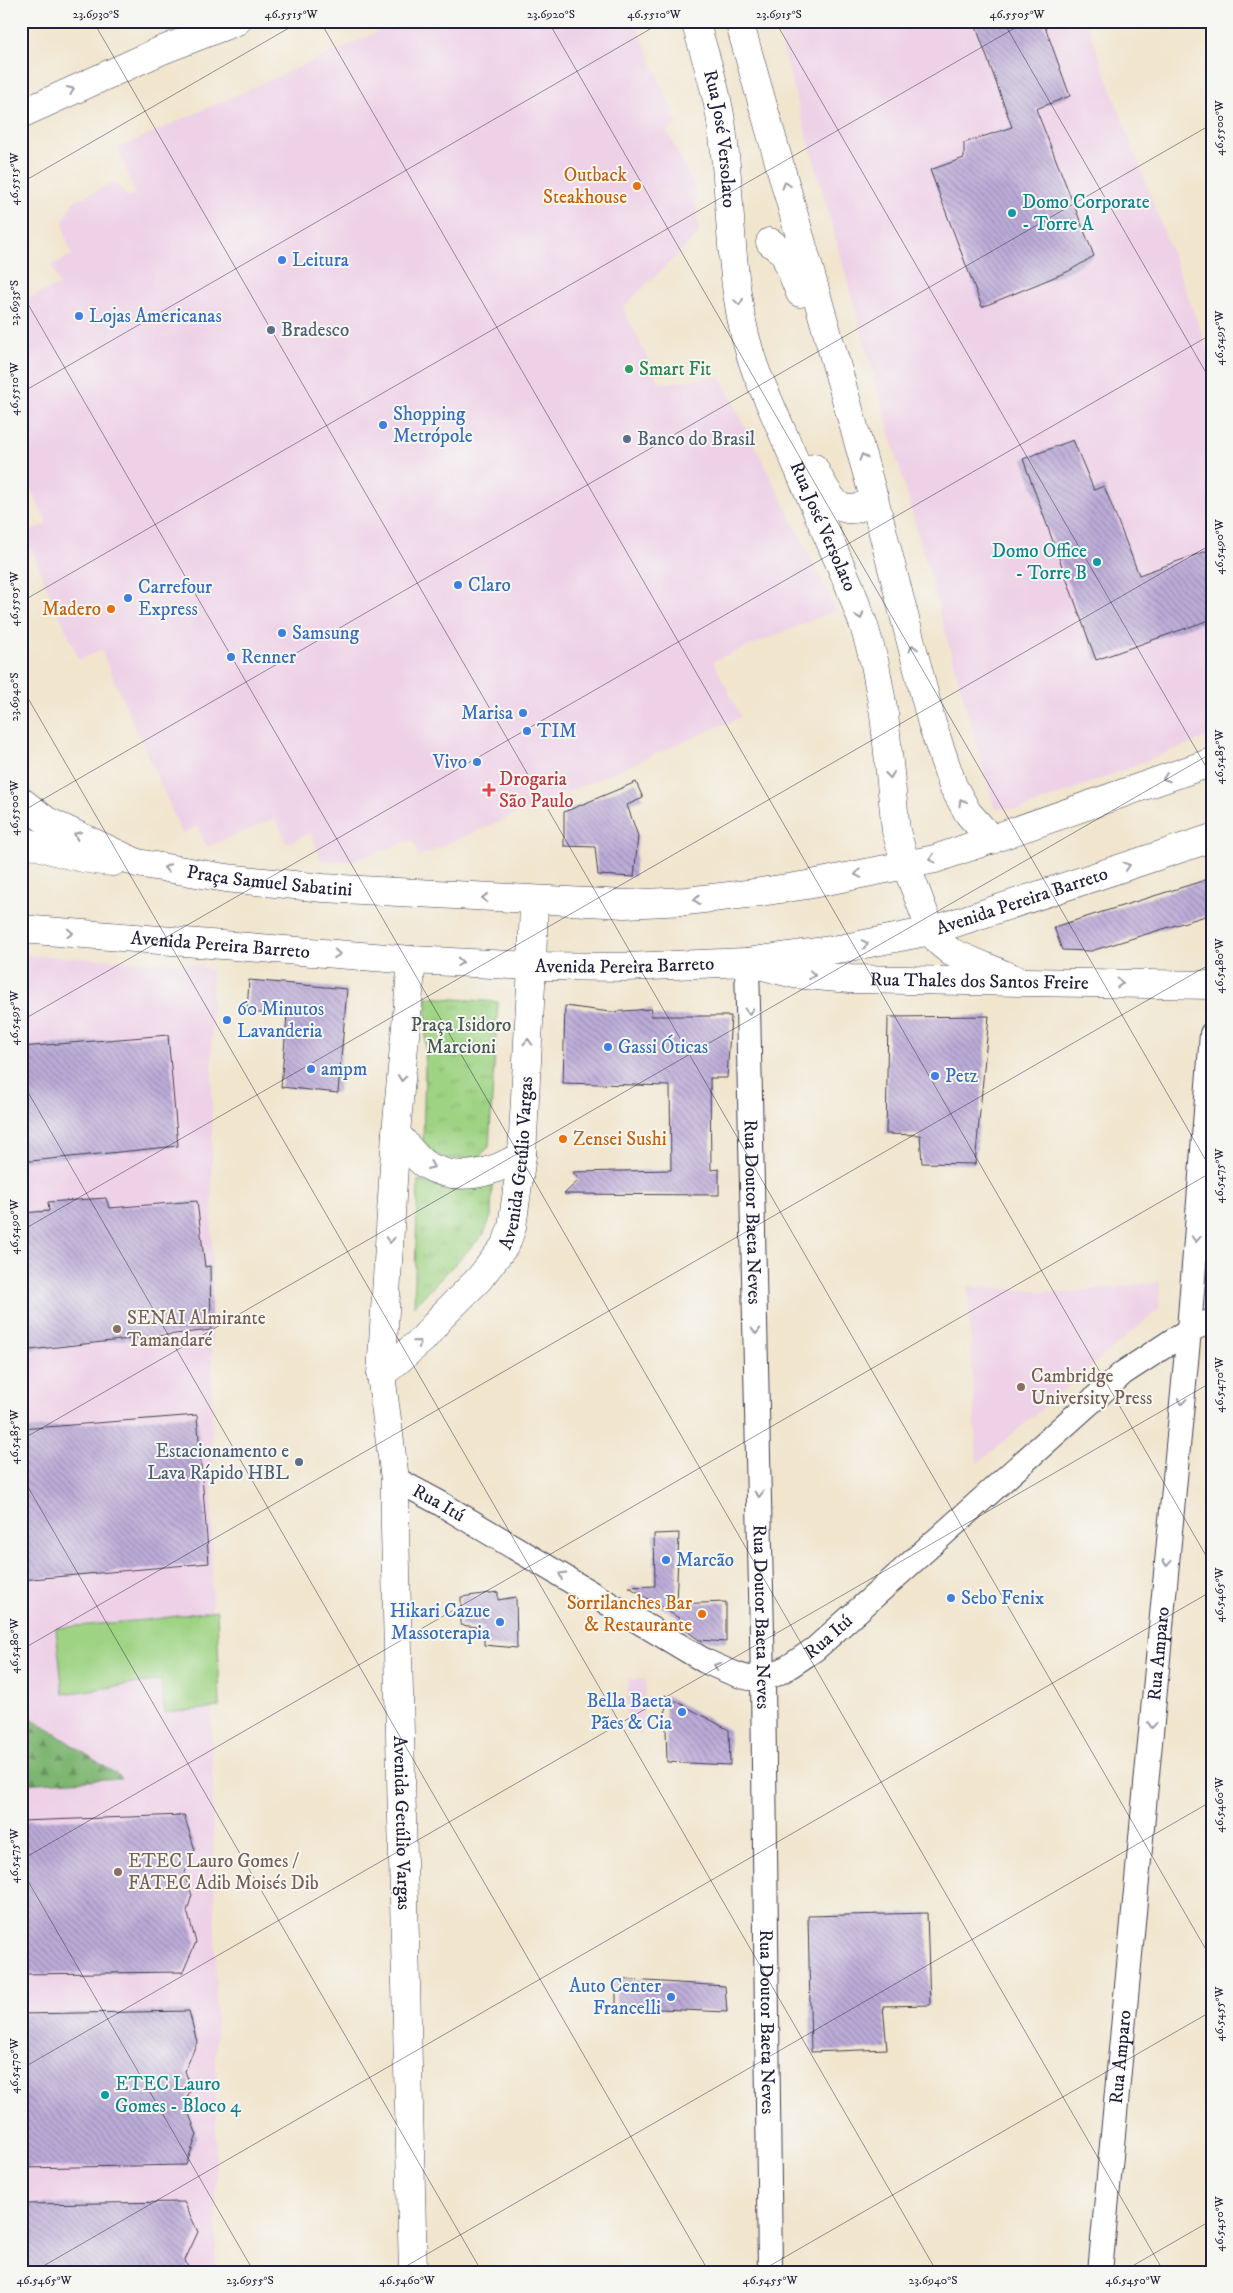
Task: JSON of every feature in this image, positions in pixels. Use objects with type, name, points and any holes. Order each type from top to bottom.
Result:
[{"type":"street","points":[[23,111],[160,51],[237,21]]},
{"type":"street","name":"Rua José Versolato","points":[[695,21],[723,134],[733,254],[745,339],[757,374],[849,585],[875,664],[884,714],[896,830],[906,865],[931,931],[940,943],[951,952],[1019,981]]},
{"type":"street","points":[[739,21],[874,498],[932,724],[953,786],[968,813],[992,840]]},
{"type":"street","points":[[733,254],[800,232]]},
{"type":"street","points":[[770,242],[786,256],[812,328],[823,351],[838,373]]},
{"type":"street","points":[[772,408],[794,432],[824,485],[839,506],[851,511],[874,498]]},
{"type":"street","points":[[534,901],[625,904],[686,901],[807,885],[906,865],[935,859],[992,840],[1212,762]]},
{"type":"street","name":"Praça Samuel Sabatini","points":[[21,801],[46,821],[137,863],[226,878],[323,888],[534,901]]},
{"type":"street","name":"Avenida Pereira Barreto","points":[[21,929],[412,960],[532,966],[626,968],[748,962],[844,948],[931,931],[1212,838]]},
{"type":"street","points":[[21,840],[52,852],[96,860],[137,863]]},
{"type":"street","name":"Avenida Getúlio Vargas","points":[[380,1375],[423,1339],[442,1316],[479,1279],[503,1249],[515,1213],[522,1154],[534,901]]},
{"type":"street","name":"Avenida Getúlio Vargas","points":[[412,960],[396,1133],[380,1375],[395,1479],[413,2272]]},
{"type":"street","name":"Rua Thales dos Santos Freire","points":[[748,962],[794,974],[850,979],[1212,985]]},
{"type":"street","name":"Rua Doutor Baeta Neves","points":[[748,962],[763,1680],[770,2272]]},
{"type":"street","name":"Rua Amparo","points":[[1100,2272],[1189,1330],[1212,1034]]},
{"type":"street","points":[[396,1133],[425,1164],[453,1173],[483,1174],[506,1165],[522,1154]]},
{"type":"street","name":"Rua Itú","points":[[395,1479],[438,1502],[705,1661],[751,1679],[763,1680],[774,1676],[815,1649],[1123,1373],[1189,1330],[1212,1322]]},
{"type":"shaded area","name":"Shopping Metrópole","points":[[402,21],[635,21],[678,124],[667,131],[694,186],[699,234],[623,307],[660,384],[720,376],[837,610],[713,661],[741,717],[419,856],[413,840],[352,861],[322,860],[310,833],[287,844],[275,818],[207,847],[197,827],[182,833],[101,650],[79,660],[24,534],[47,524],[21,466],[21,301],[59,285],[52,265],[72,255],[63,222],[73,202],[115,182],[127,197],[135,194],[118,148]]},
{"type":"shaded area","points":[[775,21],[1086,21],[1212,362],[1212,735],[1020,810],[994,807]]},
{"type":"shaded area","points":[[21,955],[194,964],[212,970],[212,1756],[216,1985],[216,2272],[21,2272]]},
{"type":"shaded area","name":"Cambridge University Press","points":[[1160,1282],[1159,1309],[977,1464],[968,1286],[1062,1293]]},
{"type":"shaded area","points":[[628,1679],[646,1680],[642,1733],[625,1731]]},
{"type":"green space","name":"Praça Isidoro Marcioni","points":[[427,997],[498,1002],[489,1147],[479,1156],[467,1159],[445,1158],[432,1153],[423,1140]]},
{"type":"green space","points":[[418,1180],[454,1189],[492,1184],[491,1216],[484,1234],[414,1306]]},
{"type":"green space","points":[[217,1610],[220,1707],[165,1713],[161,1680],[63,1694],[56,1628],[156,1619]]},
{"type":"green space","points":[[21,1711],[122,1778],[21,1784]]},
{"type":"building","name":"Domo Corporate - Torre A","points":[[974,21],[1043,21],[1070,96],[1036,109],[1094,256],[1069,271],[982,307],[930,170],[964,158],[964,143],[1012,127]]},
{"type":"building","name":"Domo Office - Torre B","points":[[1073,440],[1094,490],[1104,486],[1139,575],[1212,549],[1212,619],[1096,660],[1023,459]]},
{"type":"building","points":[[636,782],[643,798],[627,805],[638,836],[634,877],[598,875],[595,847],[564,846],[564,812]]},
{"type":"building","points":[[1212,878],[1212,914],[1091,951],[1062,950],[1054,927]]},
{"type":"building","points":[[249,980],[347,989],[338,1093],[281,1087],[287,1015],[247,1012]]},
{"type":"building","points":[[565,1006],[610,1012],[652,1009],[651,1016],[731,1016],[727,1078],[710,1078],[711,1170],[719,1169],[719,1195],[564,1194],[579,1180],[573,1172],[671,1170],[670,1086],[563,1083]]},
{"type":"building","name":"Petz","points":[[989,1016],[975,1164],[922,1163],[920,1135],[886,1134],[888,1017]]},
{"type":"building","points":[[168,1035],[178,1146],[21,1162],[21,1047]]},
{"type":"building","points":[[106,1198],[109,1208],[197,1201],[205,1267],[210,1266],[211,1330],[21,1351],[21,1213],[49,1211],[48,1202]]},
{"type":"building","points":[[197,1415],[209,1563],[21,1580],[21,1429]]},
{"type":"building","points":[[679,1533],[676,1604],[726,1602],[726,1642],[699,1640],[679,1625],[679,1618],[629,1587],[655,1586],[654,1534]]},
{"type":"building","name":"Hikari Cazue Massoterapia","points":[[498,1592],[498,1600],[516,1597],[517,1648],[484,1645],[484,1628],[461,1625],[461,1597]]},
{"type":"building","name":"Bella Baeta Pães & Cia","points":[[665,1695],[729,1730],[730,1765],[667,1762]]},
{"type":"building","points":[[184,1815],[195,1850],[184,1875],[192,1895],[187,1911],[196,1942],[183,1972],[21,1974],[21,1821]]},
{"type":"building","points":[[927,1913],[930,2005],[883,2006],[887,2049],[811,2052],[808,1916]]},
{"type":"building","name":"Auto Center Francelli","points":[[616,1979],[725,1986],[727,2012],[616,2007]]},
{"type":"building","name":"ETEC Lauro Gomes - Bloco 4","points":[[189,2011],[197,2042],[185,2071],[191,2088],[185,2103],[197,2135],[186,2165],[21,2168],[21,2014]]},
{"type":"building","points":[[184,2202],[198,2232],[185,2260],[190,2272],[21,2272],[21,2204]]},
{"type":"place","name":"Outback Steakhouse","points":[[637,186]]},
{"type":"place","name":"Domo Corporate - Torre A","points":[[1012,213]]},
{"type":"place","name":"Leitura","points":[[282,260]]},
{"type":"place","name":"Lojas Americanas","points":[[79,316]]},
{"type":"place","name":"Bradesco","points":[[271,330]]},
{"type":"place","name":"Smart Fit","points":[[629,369]]},
{"type":"place","name":"Shopping Metrópole","points":[[383,425]]},
{"type":"place","name":"Banco do Brasil","points":[[627,439]]},
{"type":"place","name":"Domo Office - Torre B","points":[[1097,562]]},
{"type":"place","name":"Claro","points":[[458,585]]},
{"type":"place","name":"Carrefour Express","points":[[128,598]]},
{"type":"place","name":"Madero","points":[[111,609]]},
{"type":"place","name":"Samsung","points":[[282,633]]},
{"type":"place","name":"Renner","points":[[231,657]]},
{"type":"place","name":"Marisa","points":[[523,713]]},
{"type":"place","name":"TIM","points":[[527,731]]},
{"type":"place","name":"Vivo","points":[[477,762]]},
{"type":"place","name":"Drogaria São Paulo","points":[[489,790]]},
{"type":"place","name":"60 Minutos Lavanderia","points":[[227,1020]]},
{"type":"place","name":"Gassi Óticas","points":[[608,1047]]},
{"type":"place","name":"ampm","points":[[311,1069]]},
{"type":"place","name":"Petz","points":[[935,1076]]},
{"type":"place","name":"Zensei Sushi","points":[[563,1139]]},
{"type":"place","name":"SENAI Almirante Tamandaré","points":[[117,1329]]},
{"type":"place","name":"Cambridge University Press","points":[[1021,1387]]},
{"type":"place","name":"Estacionamento e Lava Rápido HBL","points":[[299,1462]]},
{"type":"place","name":"Marcão","points":[[666,1560]]},
{"type":"place","name":"Sebo Fenix","points":[[951,1598]]},
{"type":"place","name":"Sorrilanches Bar & Restaurante","points":[[702,1614]]},
{"type":"place","name":"Hikari Cazue Massoterapia","points":[[500,1622]]},
{"type":"place","name":"Bella Baeta Pães & Cia","points":[[682,1712]]},
{"type":"place","name":"ETEC Lauro Gomes / FATEC Adib Moisés Dib","points":[[118,1872]]},
{"type":"place","name":"Auto Center Francelli","points":[[671,1997]]},
{"type":"place","name":"ETEC Lauro Gomes - Bloco 4","points":[[105,2095]]}]
